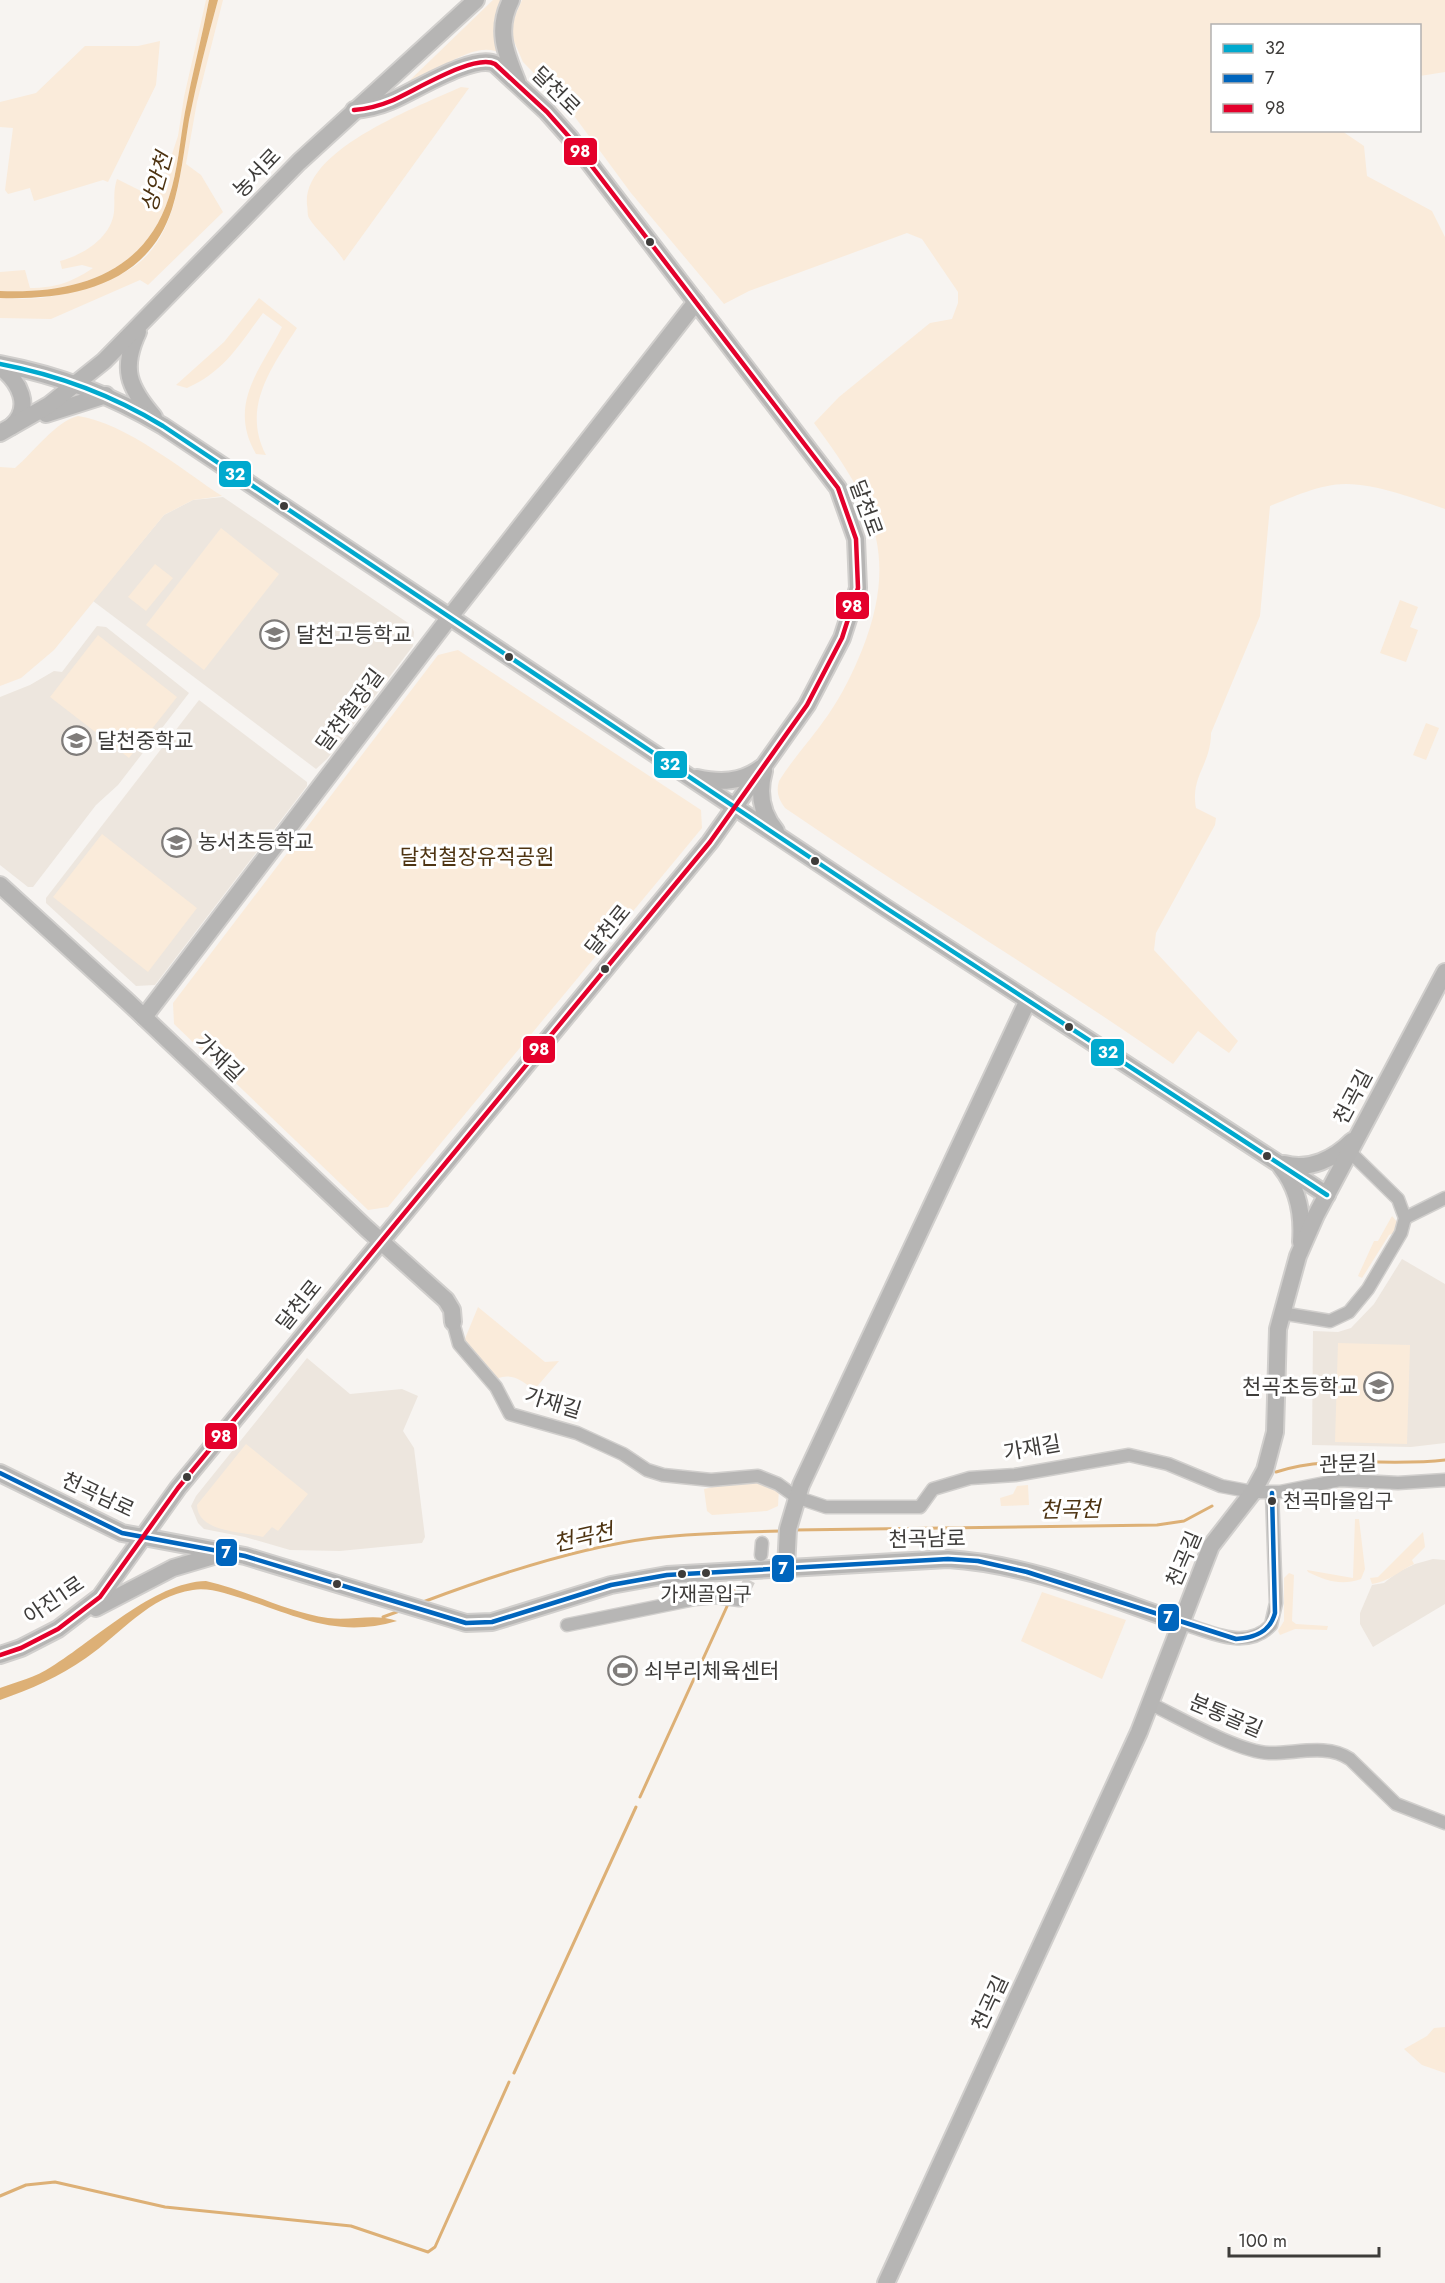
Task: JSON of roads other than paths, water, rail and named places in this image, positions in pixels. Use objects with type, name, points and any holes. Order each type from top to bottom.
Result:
[{"type":"street","name":"농서로","points":[[5,430],[27,419],[78,384],[141,324],[299,162],[476,0]]},
{"type":"street","points":[[511,0],[504,13],[502,38],[520,87]]},
{"type":"street","name":"달천로","points":[[141,1537],[736,807],[818,687],[850,620],[860,571],[856,539],[846,507],[828,472],[571,139],[495,64],[478,61],[390,102],[354,110]]},
{"type":"street","points":[[449,618],[696,302]]},
{"type":"street","points":[[141,324],[128,355],[127,369],[139,397],[163,426]]},
{"type":"street","points":[[0,365],[78,384],[106,395],[163,426],[784,840],[1327,1195]]},
{"type":"street","points":[[0,365],[15,381],[23,400],[20,416],[5,430]]},
{"type":"street","points":[[27,419],[106,395]]},
{"type":"street","name":"달천철장길","points":[[144,1017],[449,618]]},
{"type":"street","points":[[684,773],[703,779],[730,781],[749,776],[766,764]]},
{"type":"street","points":[[766,764],[760,785],[762,804],[768,819],[784,840]]},
{"type":"street","name":"가재길","points":[[0,885],[446,1300],[452,1310],[459,1344],[496,1387],[510,1414],[577,1433],[623,1454],[654,1473],[711,1480],[758,1476],[778,1484],[794,1505],[920,1507],[933,1489],[970,1478],[1015,1475],[1129,1455],[1168,1464],[1221,1486],[1253,1492]]},
{"type":"street","name":"천곡길","points":[[1405,1218],[1393,1193],[1350,1152],[1445,972]]},
{"type":"street","points":[[786,1568],[786,1546],[794,1505],[1028,1000]]},
{"type":"street","points":[[1276,1162],[1296,1167],[1315,1164],[1335,1156],[1359,1134]]},
{"type":"street","points":[[1298,1256],[1350,1152]]},
{"type":"street","points":[[1276,1162],[1290,1180],[1300,1209],[1302,1227],[1298,1256]]},
{"type":"street","points":[[1281,1313],[1330,1321],[1349,1312],[1358,1304],[1379,1271],[1401,1233],[1405,1218],[1445,1198]]},
{"type":"street","name":"천곡길","points":[[885,2283],[1150,1704],[1211,1546],[1253,1492],[1265,1470],[1275,1432],[1276,1344],[1281,1313],[1298,1256]]},
{"type":"street","name":"천곡남로","points":[[0,1473],[116,1531],[232,1553],[466,1623],[492,1622],[632,1580],[667,1575],[925,1559],[978,1561],[1027,1572],[1236,1639],[1261,1633],[1271,1624],[1276,1603],[1272,1493]]},
{"type":"street","name":"관문길","points":[[1253,1492],[1272,1493],[1340,1480],[1398,1483],[1445,1480]]},
{"type":"street","name":"아진1로","points":[[0,1655],[21,1648],[75,1617],[104,1593],[141,1537]]},
{"type":"street","points":[[75,1617],[173,1568],[199,1559],[232,1553]]},
{"type":"street","points":[[567,1625],[695,1599],[716,1597],[739,1600],[744,1591]]},
{"type":"street","name":"분통골길","points":[[1150,1704],[1259,1752],[1305,1751],[1341,1754],[1350,1759],[1396,1804],[1445,1823]]},
{"type":"waterway","name":"천곡천","points":[[1276,1472],[1339,1462],[1445,1460]]},
{"type":"waterway","name":"천곡천","points":[[794,1530],[1157,1525],[1184,1521],[1212,1506]]},
{"type":"waterway","name":"천곡천","points":[[423,1602],[478,1582],[566,1555],[625,1542],[685,1535],[782,1531]]},
{"type":"waterway","points":[[733,1594],[736,1586]]},
{"type":"waterway","points":[[640,1797],[729,1602]]},
{"type":"waterway","name":"천곡천","points":[[383,1617],[402,1610]]},
{"type":"waterway","points":[[514,2073],[636,1807]]},
{"type":"waterway","points":[[0,2196],[26,2185],[55,2182],[165,2207],[351,2226],[428,2252],[435,2247],[509,2082]]},
{"type":"tunnel","points":[[744,1591],[758,1564]]},
{"type":"place","name":"달천고등학교","points":[[275,635]]},
{"type":"place","name":"달천중학교","points":[[76,741]]},
{"type":"place","name":"농서초등학교","points":[[177,842]]},
{"type":"place","name":"천곡초등학교","points":[[1379,1387]]},
{"type":"place","name":"천곡마을입구","points":[[1272,1501]]},
{"type":"place","name":"가재골입구","points":[[706,1573]]},
{"type":"place","name":"쇠부리체육센터","points":[[623,1671]]},
{"type":"water label","name":"상안천","points":[[156,182]]},
{"type":"park label","name":"달천철장유적공원","points":[[477,857]]}]
